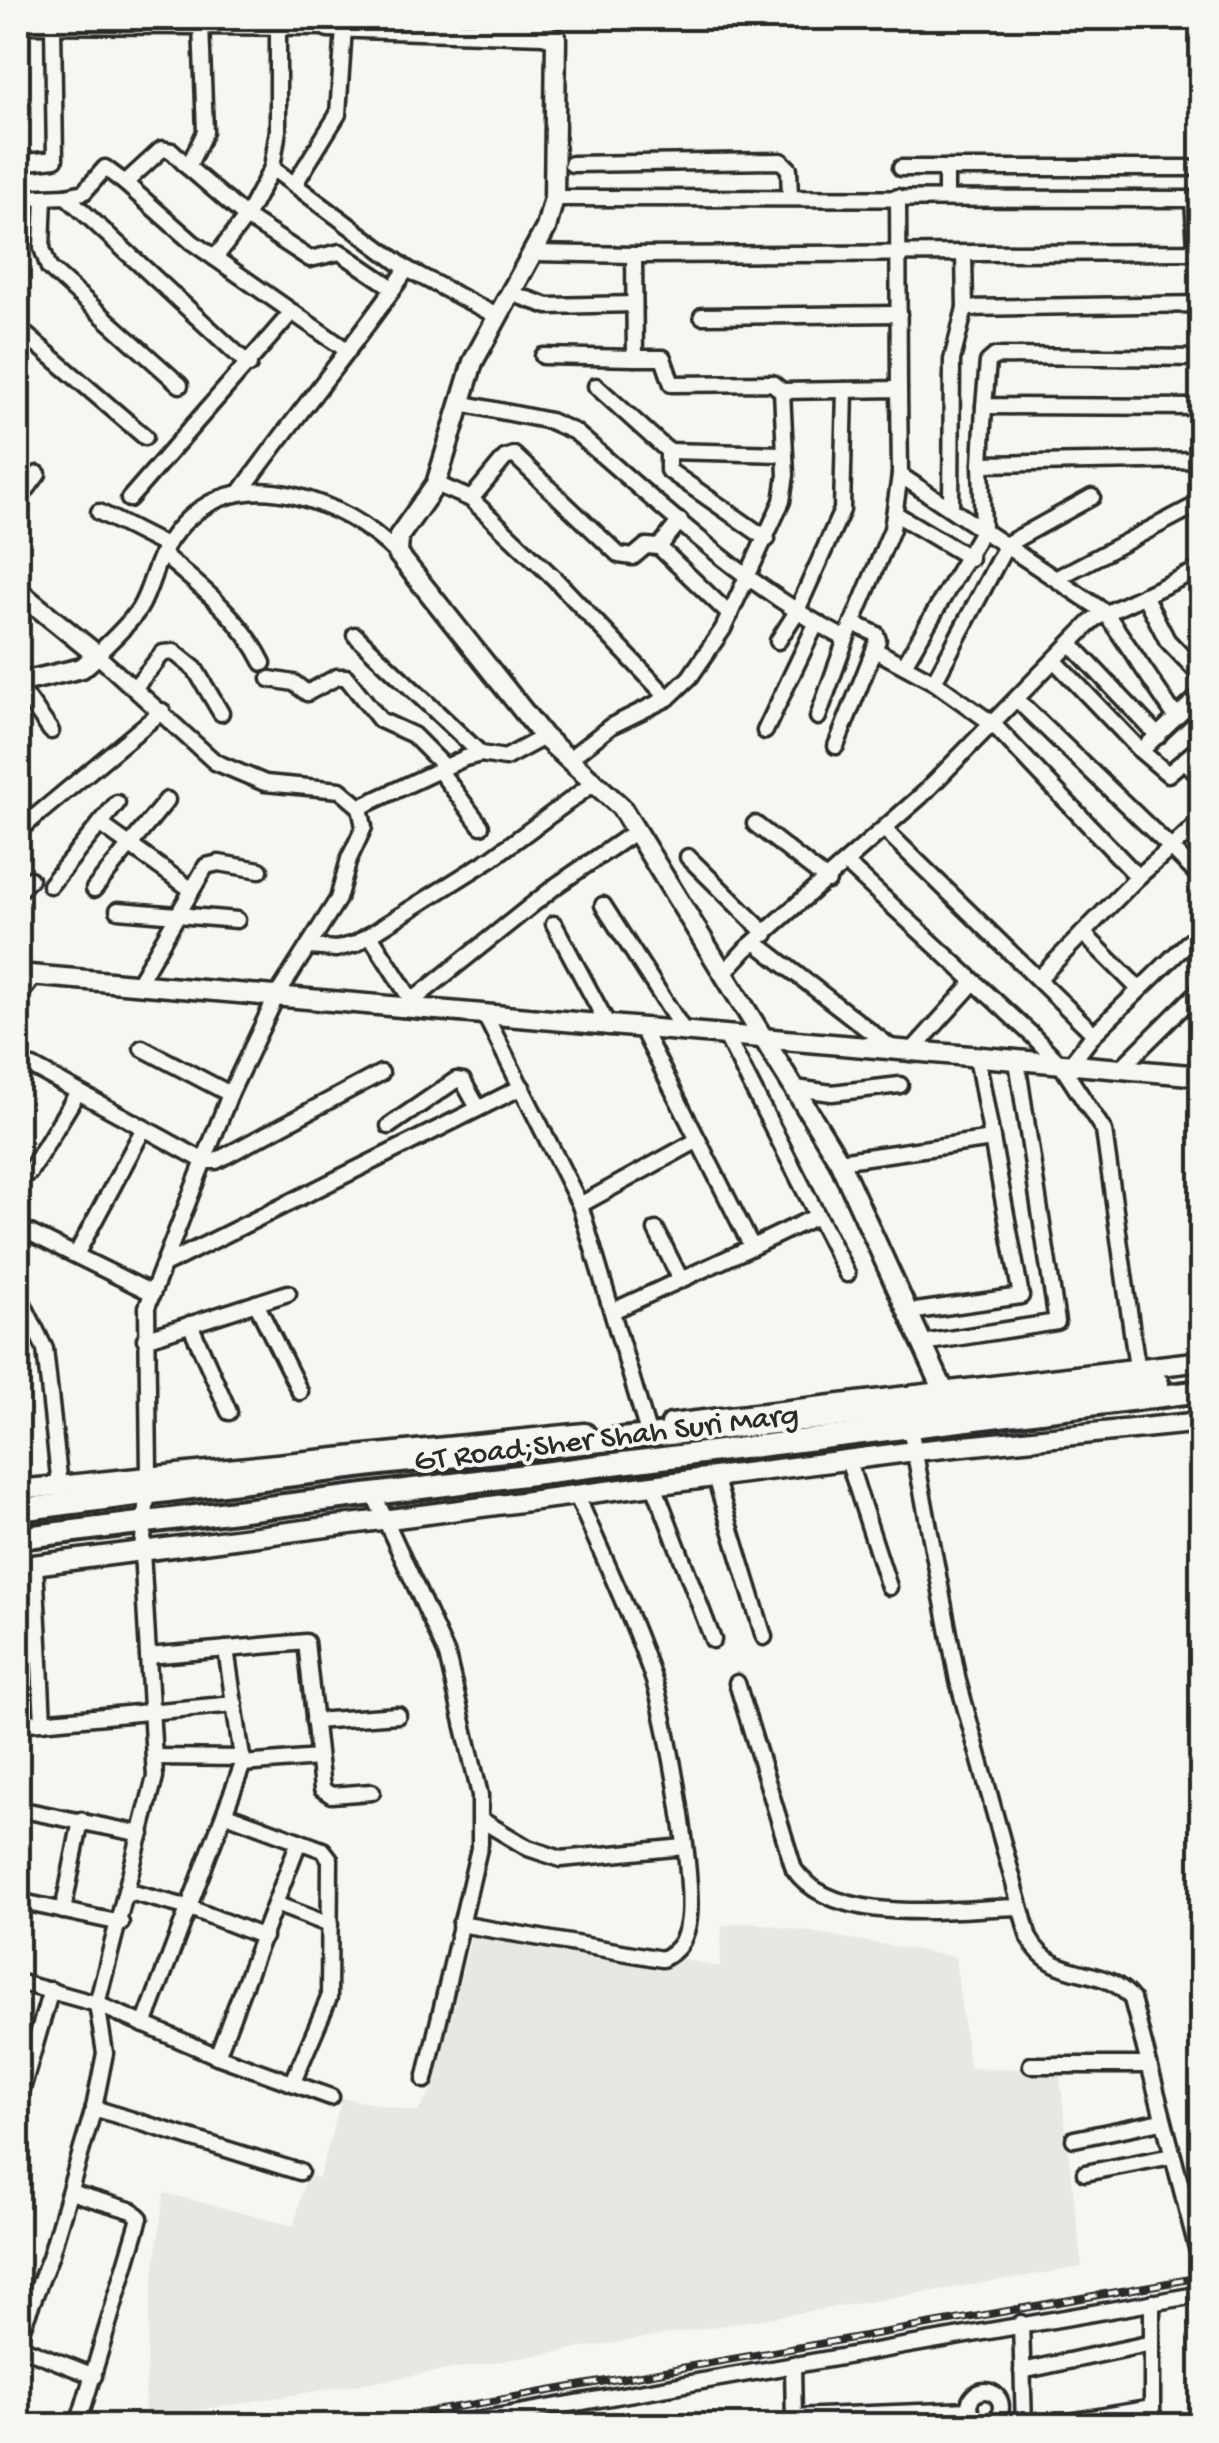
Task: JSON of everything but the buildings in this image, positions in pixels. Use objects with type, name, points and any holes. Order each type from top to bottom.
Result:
[{"type":"main road","name":"GT Road;Sher Shah Suri Marg","points":[[18,1538],[374,1496],[907,1417],[946,1405],[1138,1377],[1202,1378]]},
{"type":"main road","name":"GT Road;Sher Shah Suri Marg","points":[[946,1405],[1202,1392]]},
{"type":"main road","name":"GT Road;Sher Shah Suri Marg","points":[[18,1510],[62,1495],[148,1484],[647,1432],[907,1417]]},
{"type":"street","points":[[18,25],[243,21],[278,27],[331,24],[543,34],[556,38],[554,198],[536,253],[473,362],[436,484],[399,536],[398,554]]},
{"type":"street","points":[[188,167],[205,132],[202,24]]},
{"type":"street","points":[[296,182],[338,114],[331,24]]},
{"type":"street","points":[[18,163],[55,159],[53,25]]},
{"type":"street","points":[[215,258],[246,218],[272,168],[278,130],[278,27]]},
{"type":"street","points":[[125,183],[162,149],[172,150],[246,218],[310,260],[340,252],[393,288]]},
{"type":"street","points":[[572,164],[781,161],[789,169],[790,198]]},
{"type":"street","points":[[18,198],[84,192],[105,168],[215,258],[348,350]]},
{"type":"street","points":[[272,168],[296,182],[406,269],[498,316]]},
{"type":"street","points":[[901,168],[1189,168]]},
{"type":"street","points":[[946,168],[946,198]]},
{"type":"street","points":[[66,196],[248,365]]},
{"type":"street","points":[[44,197],[42,248],[49,268],[180,385]]},
{"type":"street","points":[[818,717],[896,514],[900,475],[898,197]]},
{"type":"street","points":[[536,253],[1189,252],[1196,246],[1197,200],[554,198]]},
{"type":"street","points":[[951,508],[952,360],[965,308],[964,254]]},
{"type":"street","points":[[634,255],[635,358]]},
{"type":"street","points":[[242,490],[406,269]]},
{"type":"street","points":[[513,294],[548,306],[634,304]]},
{"type":"street","points":[[965,308],[1202,304]]},
{"type":"street","points":[[129,499],[292,312]]},
{"type":"street","points":[[702,316],[898,314]]},
{"type":"street","points":[[18,328],[144,437]]},
{"type":"street","points":[[543,356],[663,358],[672,384],[772,383],[782,391],[898,389]]},
{"type":"street","points":[[904,665],[984,529],[981,464],[988,362],[995,356],[1202,358]]},
{"type":"street","points":[[596,386],[668,451],[784,454]]},
{"type":"street","points":[[778,641],[796,613],[842,510],[845,390]]},
{"type":"street","points":[[569,760],[610,726],[668,698],[702,663],[730,615],[782,501],[782,391]]},
{"type":"street","points":[[460,403],[563,425],[748,578],[796,613],[846,639]]},
{"type":"street","points":[[984,406],[1202,407]]},
{"type":"street","points":[[668,451],[668,470],[767,539]]},
{"type":"street","points":[[470,499],[505,458],[514,455],[618,556],[634,557],[646,546],[659,548],[730,615]]},
{"type":"street","points":[[981,464],[1202,460]]},
{"type":"street","points":[[18,501],[38,474]]},
{"type":"street","points":[[900,475],[1105,612],[1176,717]]},
{"type":"street","points":[[436,484],[470,499],[543,566],[668,698]]},
{"type":"street","points":[[51,730],[18,684],[82,668],[97,655],[140,608],[164,550],[201,507],[242,490],[284,493],[335,508],[373,529],[398,554],[544,736],[621,807],[838,1161],[924,1343],[946,1405],[647,1432],[615,1310],[580,1205],[486,1017]]},
{"type":"street","points":[[934,682],[1007,544],[1092,497]]},
{"type":"street","points":[[1059,578],[1202,502]]},
{"type":"street","points":[[100,512],[164,550],[218,602],[251,640],[263,663]]},
{"type":"street","points":[[896,514],[970,558]]},
{"type":"street","points":[[659,548],[680,521]]},
{"type":"street","points":[[723,974],[884,829],[1105,612],[1199,575]]},
{"type":"street","points":[[18,591],[135,687],[201,752],[232,771],[265,783],[340,790],[360,807],[364,836],[349,860],[338,899],[276,997],[230,1094],[152,1293],[145,1338],[148,1484],[142,1552],[155,1757],[129,1892],[98,2004],[105,2053],[94,2108],[70,2192],[18,2338]]},
{"type":"street","points":[[1144,595],[1168,640],[1202,678]]},
{"type":"street","points":[[836,746],[878,635],[854,623]]},
{"type":"street","points":[[764,731],[816,624]]},
{"type":"street","points":[[355,635],[481,754]]},
{"type":"street","points":[[1071,644],[1158,736]]},
{"type":"street","points":[[875,650],[934,682],[994,724],[1138,878]]},
{"type":"street","points":[[135,687],[163,653],[174,652],[195,670],[222,713]]},
{"type":"street","points":[[1056,662],[1164,773],[1172,772],[1202,745]]},
{"type":"street","points":[[270,680],[294,683],[307,693],[346,677],[380,720],[413,735],[442,769],[480,826]]},
{"type":"street","points":[[1142,751],[1202,693]]},
{"type":"street","points":[[1018,701],[1202,879]]},
{"type":"street","points":[[18,832],[162,711]]},
{"type":"street","points":[[360,807],[481,754],[505,758],[544,736]]},
{"type":"street","points":[[1185,760],[1202,778]]},
{"type":"street","points":[[309,947],[336,949],[370,934],[492,858],[594,782]]},
{"type":"street","points":[[94,889],[167,800]]},
{"type":"street","points":[[50,886],[117,803]]},
{"type":"street","points":[[1040,977],[1202,820]]},
{"type":"street","points":[[100,824],[192,890]]},
{"type":"street","points":[[755,824],[828,880]]},
{"type":"street","points":[[884,829],[1040,977],[1094,1034]]},
{"type":"street","points":[[406,1006],[557,886],[636,831]]},
{"type":"street","points":[[688,857],[760,938],[902,1052]]},
{"type":"street","points":[[138,984],[210,864],[260,870]]},
{"type":"street","points":[[847,864],[1065,1065],[1104,1132],[1138,1377],[1202,1361]]},
{"type":"street","points":[[18,892],[30,878]]},
{"type":"street","points":[[603,905],[686,1033]]},
{"type":"street","points":[[118,910],[237,920]]},
{"type":"street","points":[[554,924],[609,1026]]},
{"type":"street","points":[[1065,1065],[1202,930]]},
{"type":"street","points":[[1083,933],[1139,989]]},
{"type":"street","points":[[370,934],[406,1006]]},
{"type":"street","points":[[18,997],[26,974],[406,1006],[486,1017],[1202,1076]]},
{"type":"street","points":[[902,1052],[974,982]]},
{"type":"street","points":[[1120,1069],[1202,988]]},
{"type":"street","points":[[642,1029],[752,1246]]},
{"type":"street","points":[[726,1036],[846,1274]]},
{"type":"street","points":[[142,1048],[230,1094]]},
{"type":"street","points":[[909,1312],[1021,1296],[977,1057]]},
{"type":"street","points":[[924,1343],[1057,1322],[1017,1060]]},
{"type":"street","points":[[18,1076],[23,1067],[33,1067],[204,1161],[216,1162],[381,1073]]},
{"type":"street","points":[[389,1126],[456,1080],[463,1081],[478,1108]]},
{"type":"street","points":[[795,1088],[832,1092],[900,1084]]},
{"type":"street","points":[[164,1265],[522,1087]]},
{"type":"street","points":[[29,1174],[78,1092]]},
{"type":"street","points":[[76,1253],[144,1128]]},
{"type":"street","points":[[838,1161],[992,1139]]},
{"type":"street","points":[[580,1205],[698,1140]]},
{"type":"street","points":[[615,1310],[817,1216]]},
{"type":"street","points":[[18,1226],[152,1293]]},
{"type":"street","points":[[656,1230],[681,1280]]},
{"type":"street","points":[[145,1338],[288,1292]]},
{"type":"street","points":[[18,1293],[45,1349],[62,1495],[18,1490]]},
{"type":"street","points":[[256,1303],[300,1392]]},
{"type":"street","points":[[190,1324],[229,1412]]},
{"type":"street","points":[[907,1417],[958,1681],[1029,1938],[1044,1960],[1118,1986],[1132,1998],[1202,2267]]},
{"type":"street","points":[[43,1722],[26,1565],[386,1522],[914,1451],[1202,1422]]},
{"type":"street","points":[[848,1460],[889,1587]]},
{"type":"street","points":[[715,1477],[764,1637]]},
{"type":"street","points":[[654,1485],[713,1640]]},
{"type":"street","points":[[374,1496],[448,1654],[483,1821],[426,2080]]},
{"type":"street","points":[[460,1924],[662,1959],[677,1951],[688,1928],[684,1847],[654,1682],[578,1496]]},
{"type":"street","points":[[148,1656],[306,1642],[324,1793],[372,1792]]},
{"type":"street","points":[[144,2025],[243,1761],[226,1649]]},
{"type":"street","points":[[737,1683],[794,1869],[804,1885],[840,1903],[869,1908],[1020,1907]]},
{"type":"street","points":[[18,1724],[235,1704]]},
{"type":"street","points":[[314,1720],[398,1715]]},
{"type":"street","points":[[155,1757],[243,1761],[318,1758]]},
{"type":"street","points":[[18,1809],[142,1834]]},
{"type":"street","points":[[226,1814],[323,1850],[330,1859],[329,1998],[293,2082]]},
{"type":"street","points":[[62,1911],[80,1820]]},
{"type":"street","points":[[483,1821],[528,1848],[561,1858],[684,1847]]},
{"type":"street","points":[[217,2056],[278,1905],[299,1841]]},
{"type":"street","points":[[129,1892],[190,1908],[264,1937]]},
{"type":"street","points":[[18,1901],[121,1924]]},
{"type":"street","points":[[278,1905],[330,1925]]},
{"type":"street","points":[[18,1982],[98,2004],[217,2056],[331,2098]]},
{"type":"street","points":[[18,2103],[51,1990]]},
{"type":"street","points":[[1032,2065],[1149,2065]]},
{"type":"street","points":[[94,2108],[300,2172]]},
{"type":"street","points":[[1074,2139],[1162,2121]]},
{"type":"street","points":[[1085,2173],[1172,2156]]},
{"type":"street","points":[[70,2192],[134,2212],[140,2218],[80,2418]]},
{"type":"street","points":[[446,2425],[516,2419],[793,2364],[1202,2294]]},
{"type":"street","points":[[1152,2302],[1152,2426]]},
{"type":"street","points":[[1021,2324],[1024,2426]]},
{"type":"street","points":[[1022,2371],[1152,2343]]},
{"type":"street","points":[[18,2346],[94,2376]]},
{"type":"street","points":[[793,2364],[794,2421],[970,2410]]},
{"type":"street","points":[[993,2394],[1001,2407],[998,2417],[989,2424],[975,2419],[970,2410],[974,2396],[993,2394]]},
{"type":"street","points":[[1045,2426],[1096,2421],[1152,2408]]},
{"type":"shaded area","points":[[477,1916],[720,1967],[722,1926],[752,1922],[955,1957],[969,2068],[1059,2069],[1082,2267],[144,2419],[149,2317],[164,2193],[294,2226],[306,2175],[319,2178],[342,2098],[418,2112],[431,2092]]},
{"type":"railway","points":[[349,2426],[1202,2277]]}]
